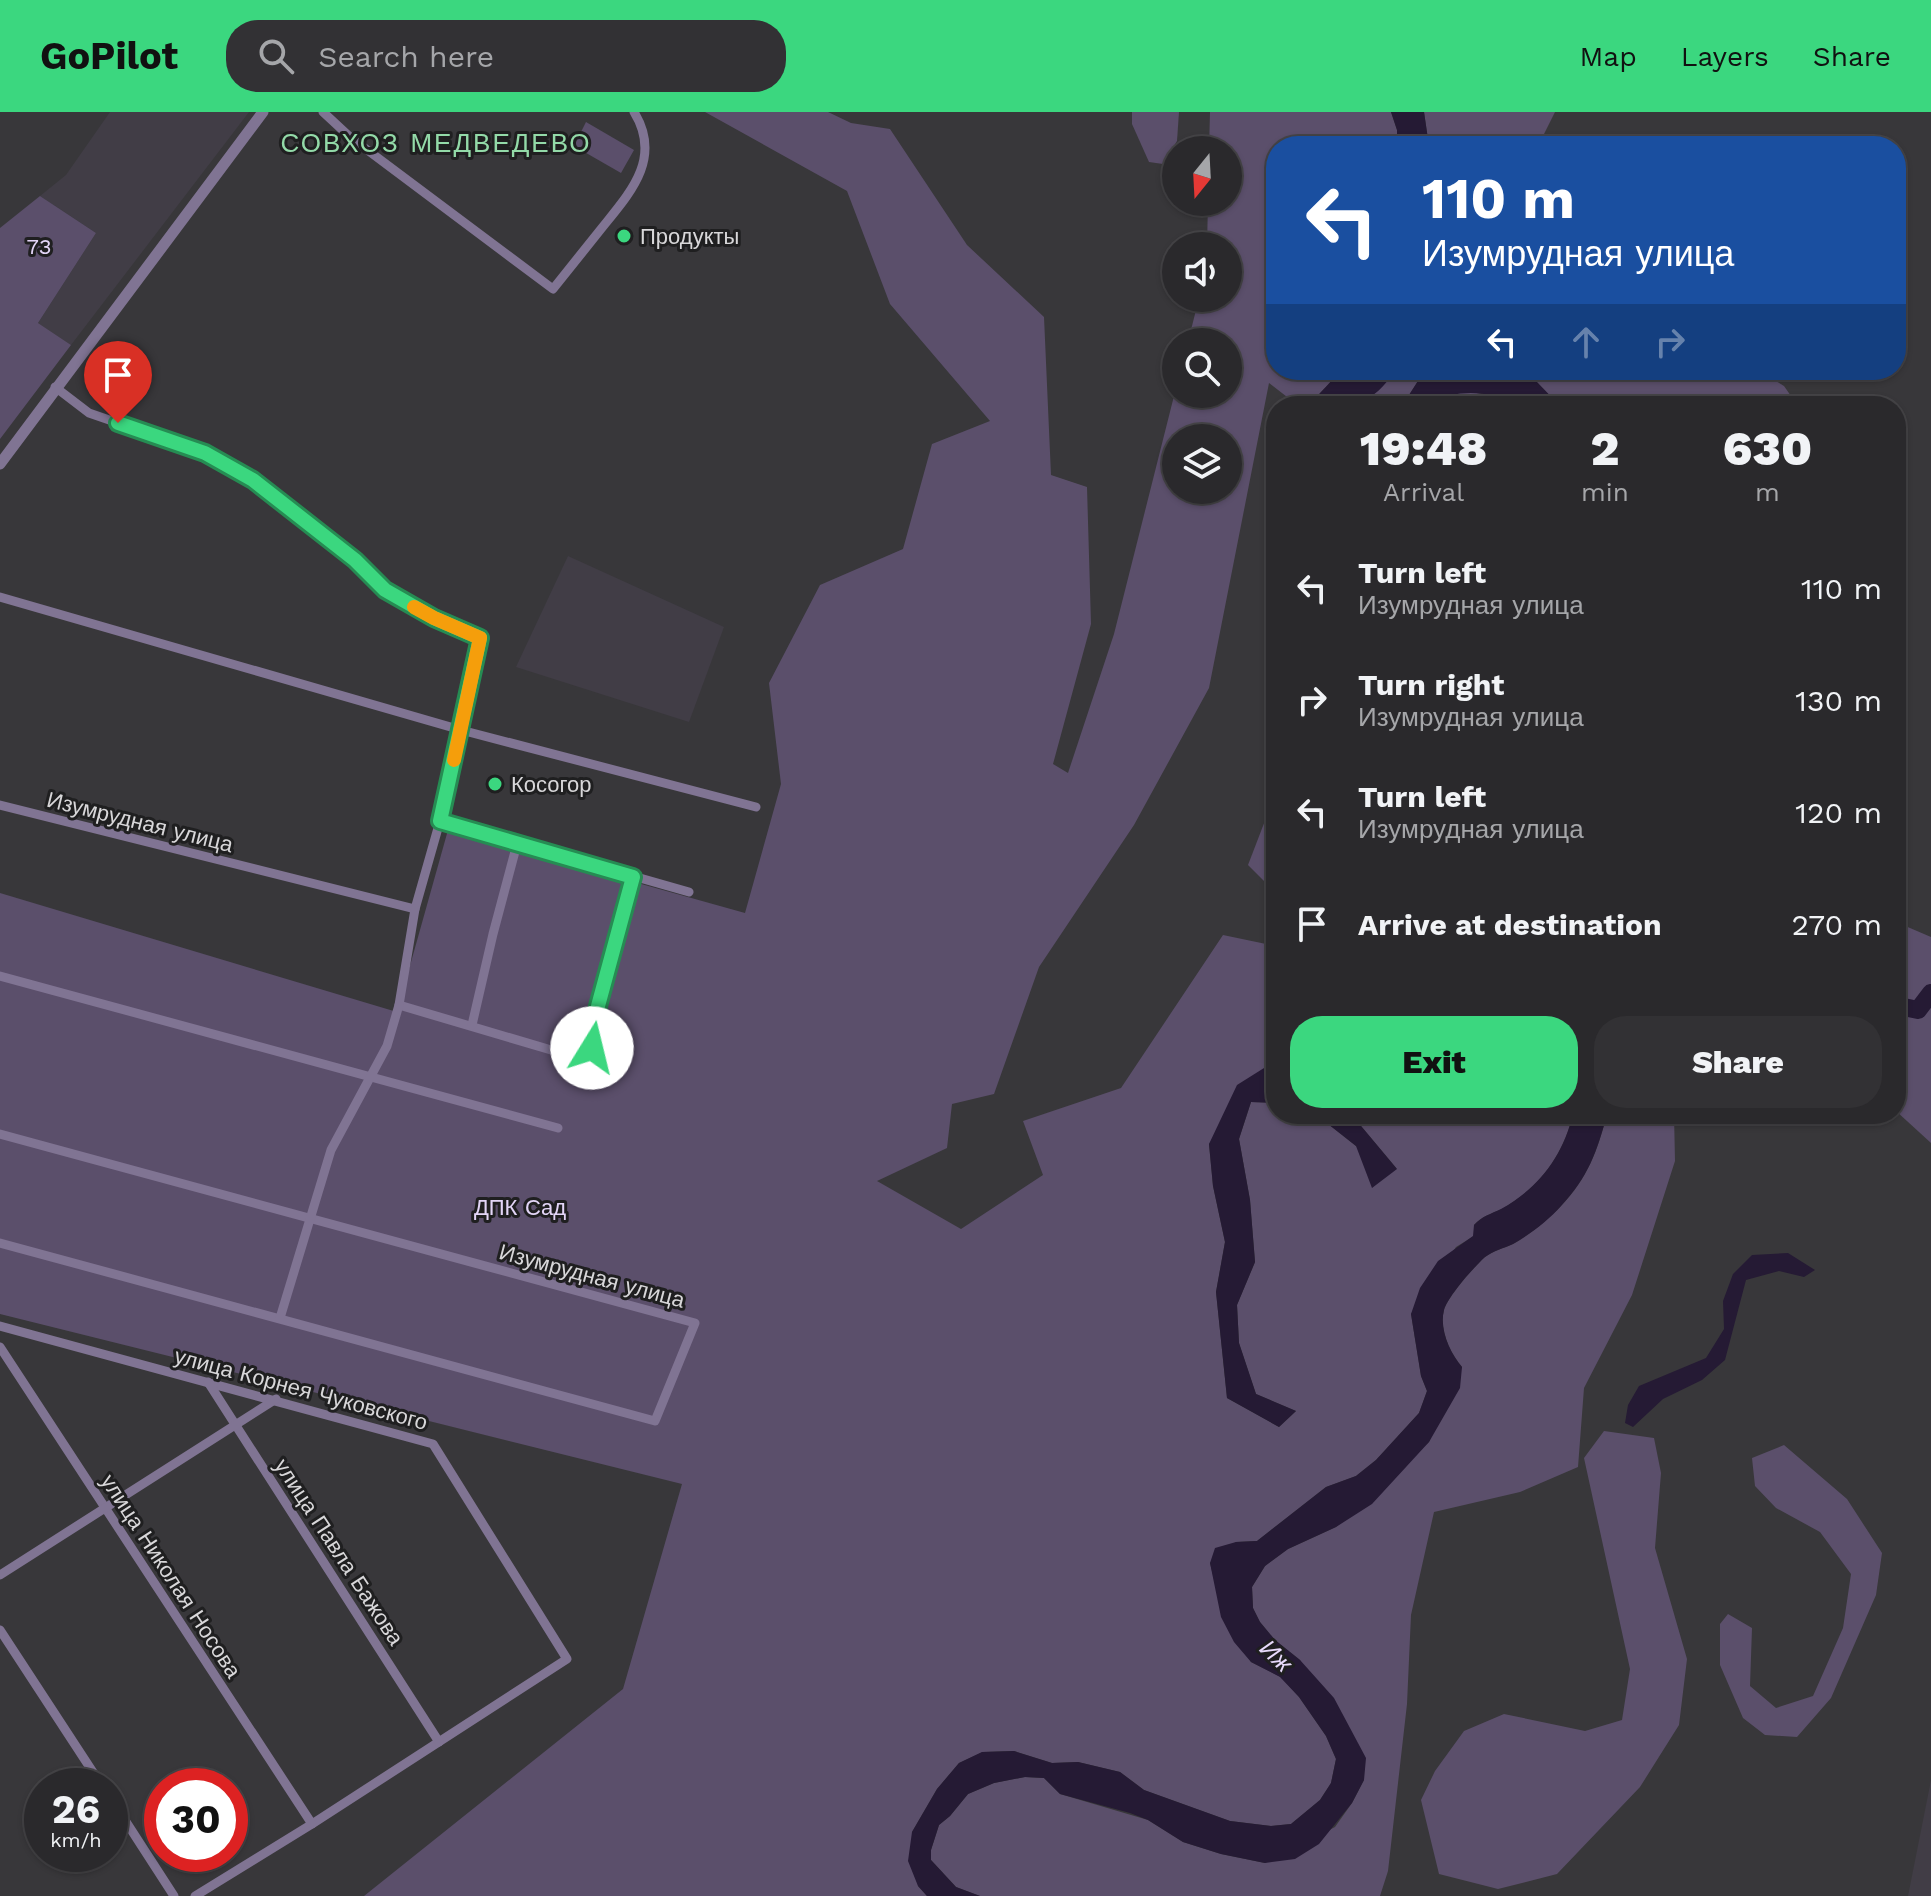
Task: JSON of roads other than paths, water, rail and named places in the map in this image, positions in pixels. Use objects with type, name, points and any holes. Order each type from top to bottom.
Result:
[{"type":"street","points":[[0,464],[263,112]]},
{"type":"street","points":[[323,112],[350,137],[553,289],[635,187],[645,158],[645,142],[643,129],[634,112]]},
{"type":"street","points":[[55,387],[89,413],[205,453],[253,480],[355,560],[385,590],[434,618],[480,638],[440,821],[415,909],[399,1005],[387,1046],[331,1150],[280,1318]]},
{"type":"street","points":[[0,597],[461,730],[756,807]]},
{"type":"street","name":"Изумрудная улица","points":[[0,805],[415,909]]},
{"type":"street","points":[[440,821],[689,892]]},
{"type":"street","points":[[472,1025],[517,844]]},
{"type":"street","points":[[399,1005],[585,1060],[592,1048],[598,1006],[633,877]]},
{"type":"street","points":[[0,976],[558,1128]]},
{"type":"street","name":"Изумрудная улица","points":[[0,1134],[695,1323],[655,1421],[0,1243]]},
{"type":"street","name":"улица Корнея Чуковского","points":[[0,1326],[433,1444],[567,1659],[195,1896]]},
{"type":"street","name":"улица Николая Носова","points":[[0,1347],[312,1824]]},
{"type":"street","name":"улица Павла Бажова","points":[[208,1382],[439,1742]]},
{"type":"street","points":[[0,1575],[276,1399]]},
{"type":"street","points":[[0,1630],[90,1768]]},
{"type":"street","points":[[128,1825],[174,1896]]},
{"type":"water","points":[[1391,112],[1424,112],[1428,136],[1397,136]]},
{"type":"water","points":[[1333,380],[1388,380],[1371,396],[1317,396]]},
{"type":"water","points":[[1419,380],[1535,380],[1550,396],[1466,393],[1408,396]]},
{"type":"water","points":[[1266,1067],[1266,1103],[1251,1102],[1239,1139],[1250,1200],[1255,1262],[1237,1305],[1239,1343],[1256,1394],[1296,1411],[1279,1427],[1227,1398],[1216,1292],[1225,1242],[1213,1186],[1209,1144],[1237,1085]]},
{"type":"water","points":[[1328,1124],[1359,1124],[1397,1169],[1372,1188],[1356,1146]]},
{"type":"water","name":"Иж","points":[[1570,1124],[1604,1124],[1595,1152],[1578,1185],[1538,1227],[1513,1244],[1485,1257],[1446,1304],[1444,1333],[1462,1367],[1460,1388],[1429,1442],[1372,1504],[1336,1527],[1288,1549],[1265,1566],[1252,1587],[1253,1608],[1260,1622],[1334,1698],[1366,1758],[1364,1780],[1352,1803],[1319,1844],[1295,1859],[1265,1863],[1221,1854],[1183,1842],[1148,1820],[1130,1813],[1060,1794],[1044,1778],[1025,1777],[994,1783],[968,1794],[939,1825],[931,1860],[956,1887],[980,1896],[927,1896],[918,1886],[908,1861],[912,1832],[937,1789],[959,1763],[982,1752],[1014,1751],[1052,1763],[1078,1762],[1120,1772],[1144,1790],[1230,1821],[1271,1826],[1291,1824],[1320,1800],[1331,1783],[1336,1759],[1326,1736],[1299,1697],[1280,1677],[1251,1662],[1234,1642],[1221,1617],[1210,1563],[1215,1548],[1236,1542],[1257,1541],[1326,1487],[1356,1476],[1376,1460],[1419,1413],[1427,1391],[1421,1376],[1411,1314],[1420,1288],[1438,1261],[1473,1236],[1477,1222],[1515,1201],[1538,1181],[1556,1157]]},
{"type":"water","points":[[1788,1253],[1815,1270],[1804,1277],[1779,1271],[1746,1280],[1725,1360],[1702,1380],[1663,1399],[1633,1427],[1625,1423],[1628,1405],[1639,1386],[1706,1358],[1724,1329],[1723,1301],[1733,1274],[1752,1255]]},
{"type":"waterway","points":[[1906,1007],[1918,1010],[1931,993]]},
{"type":"place","name":"Продукты","points":[[624,236]]},
{"type":"place","name":"Косогор","points":[[495,784]]},
{"type":"district","name":"СОВХОЗ МЕДВЕДЕВО","points":[[436,143]]},
{"type":"park label","name":"73","points":[[39,246]]},
{"type":"park label","name":"ДПК Сад","points":[[520,1207]]}]
